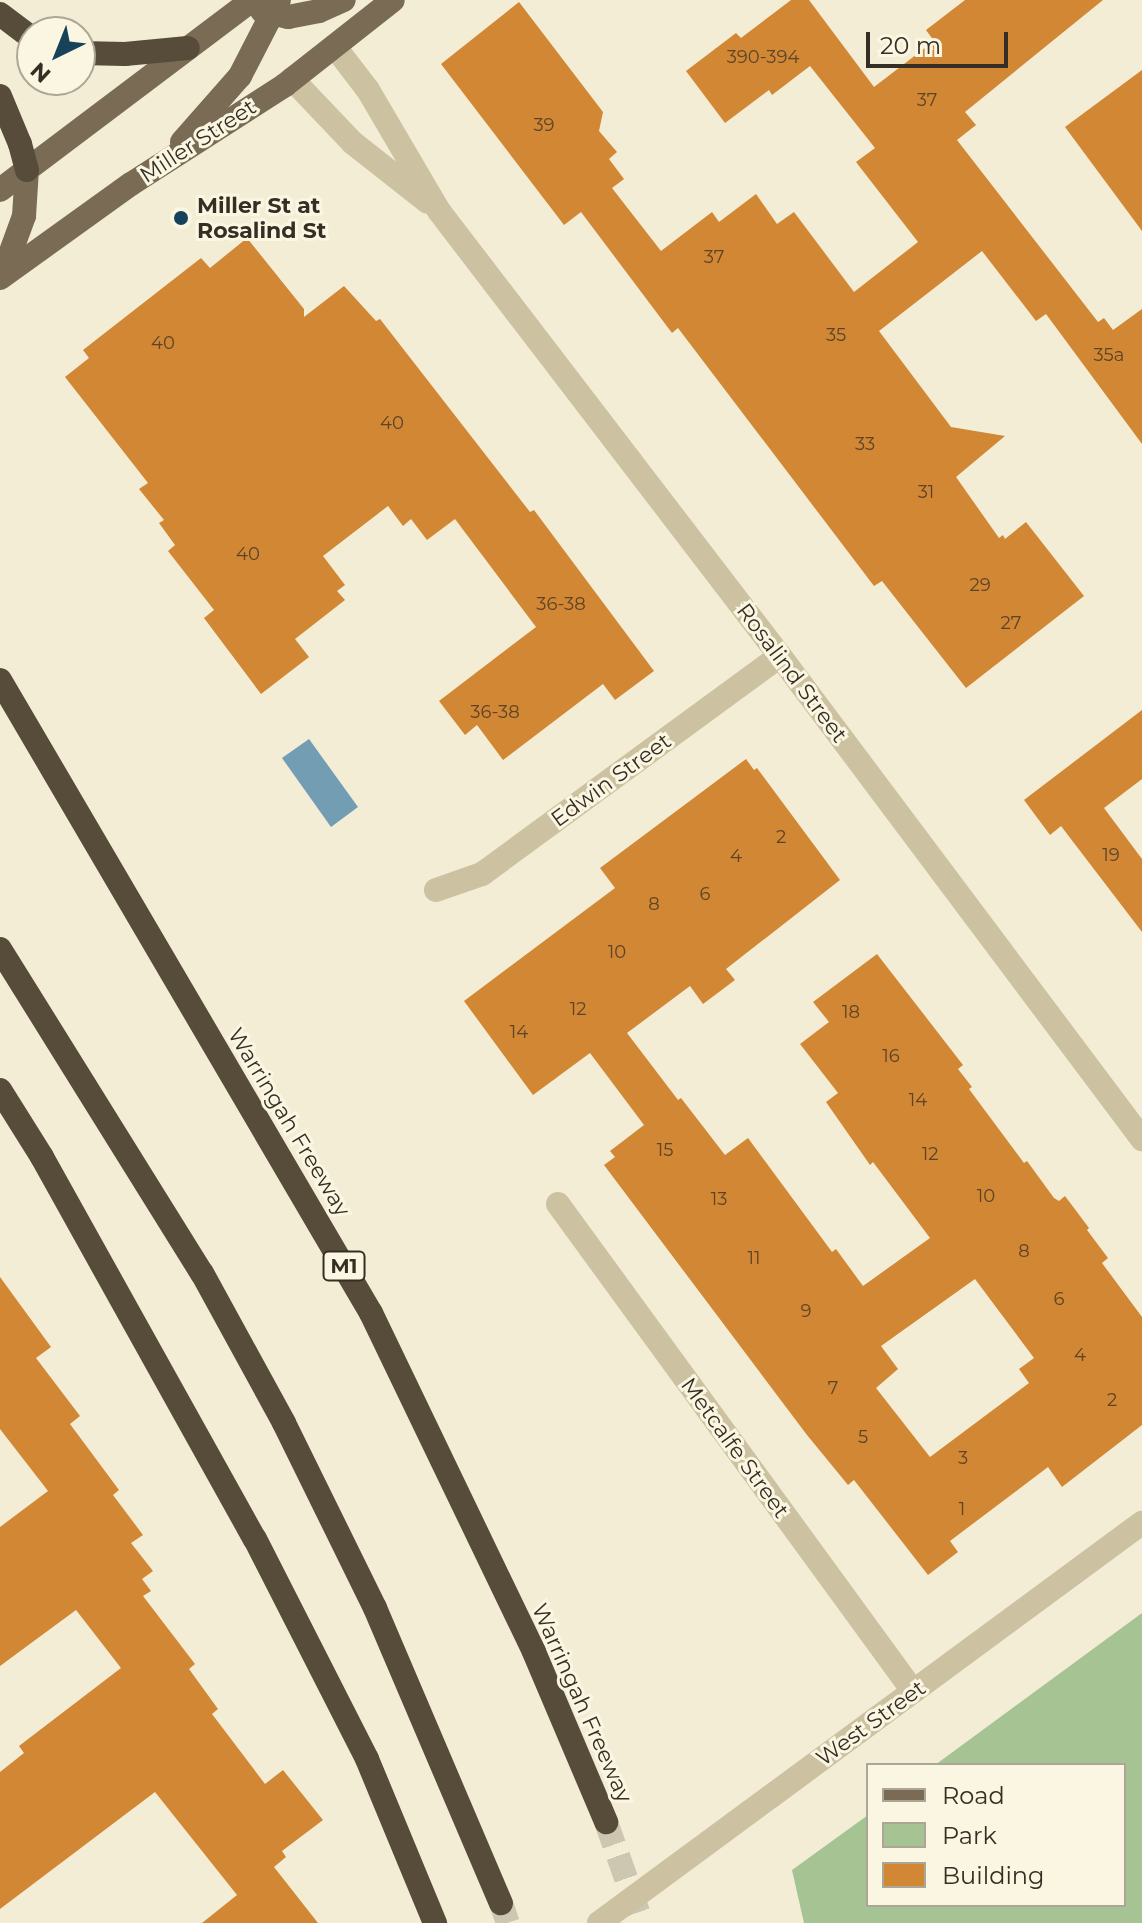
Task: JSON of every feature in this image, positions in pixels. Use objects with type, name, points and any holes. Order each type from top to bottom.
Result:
[{"type":"highway","points":[[96,53],[188,48]]},
{"type":"highway","points":[[0,96],[27,170]]},
{"type":"highway","name":"Warringah Freeway","points":[[0,680],[371,1313],[534,1652],[606,1822]]},
{"type":"highway","points":[[0,949],[202,1273],[284,1423],[375,1608],[501,1903]]},
{"type":"highway","points":[[0,1090],[42,1157],[255,1539],[367,1759],[435,1923]]},
{"type":"main road","points":[[0,190],[246,1],[303,14],[344,0]]},
{"type":"main road","name":"Miller Street","points":[[0,278],[162,164],[292,79],[393,0]]},
{"type":"main road","points":[[162,164],[240,76],[277,8]]},
{"type":"main road","points":[[0,271],[9,257],[24,216],[27,170]]},
{"type":"street","name":"Rosalind Street","points":[[335,47],[368,90],[439,211],[780,656],[1142,1139]]},
{"type":"street","name":"Rosalind Street","points":[[292,79],[353,143],[439,211]]},
{"type":"street","name":"Edwin Street","points":[[436,890],[482,874],[780,656]]},
{"type":"street","name":"Metcalfe Street","points":[[558,1204],[913,1691]]},
{"type":"street","name":"West Street","points":[[599,1923],[1142,1523]]},
{"type":"green space","points":[[1142,1613],[1142,1923],[804,1923],[792,1870],[866,1816],[866,1907],[1126,1907],[1126,1763],[938,1763]]},
{"type":"water","points":[[309,739],[358,807],[331,827],[282,758]]},
{"type":"building","points":[[791,0],[809,0],[874,87],[934,41],[926,30],[965,0],[1103,0],[965,112],[976,125],[957,140],[1098,322],[1104,318],[1113,330],[1142,309],[1142,444],[1046,314],[1036,321],[982,251],[879,331],[951,427],[1005,436],[956,477],[999,538],[1003,535],[1005,539],[1026,522],[1084,596],[966,688],[882,581],[874,586],[678,328],[672,333],[581,212],[564,225],[441,64],[519,2],[603,112],[599,131],[617,152],[609,159],[624,179],[612,188],[661,251],[712,212],[719,222],[756,194],[777,224],[794,212],[854,292],[918,242],[856,162],[875,148],[810,66],[772,95],[769,90],[725,123],[686,71],[736,33],[741,38]]},
{"type":"building","points":[[1142,70],[1142,231],[1065,127]]},
{"type":"building","points":[[247,238],[304,309],[304,317],[344,286],[376,321],[380,319],[530,512],[534,510],[654,671],[615,700],[603,684],[503,760],[477,725],[465,735],[439,701],[536,627],[455,519],[427,540],[411,519],[403,526],[388,506],[323,556],[345,585],[337,591],[345,600],[295,639],[309,657],[261,694],[204,618],[214,610],[168,551],[175,545],[159,523],[164,520],[139,489],[148,483],[65,377],[89,358],[83,350],[201,258],[210,268]]},
{"type":"building","points":[[1142,710],[1142,779],[1104,808],[1142,859],[1142,932],[1061,826],[1050,835],[1024,800]]},
{"type":"building","points":[[746,759],[754,770],[757,768],[840,880],[726,969],[735,980],[703,1004],[690,986],[627,1033],[725,1155],[748,1138],[832,1252],[836,1249],[863,1286],[930,1238],[873,1162],[870,1165],[826,1102],[838,1093],[800,1044],[829,1022],[813,1002],[877,954],[963,1065],[958,1069],[972,1087],[969,1089],[1024,1163],[1027,1161],[1054,1198],[1059,1201],[1065,1196],[1089,1228],[1087,1230],[1108,1258],[1102,1263],[1142,1317],[1142,1425],[1062,1487],[1048,1467],[950,1541],[958,1552],[928,1575],[854,1480],[848,1485],[807,1435],[604,1165],[615,1157],[610,1151],[644,1125],[590,1053],[533,1095],[464,1001],[615,888],[600,868]],"holes":[[[975,1279],[1034,1358],[1019,1369],[1029,1383],[930,1457],[876,1388],[898,1369],[881,1346]]]},
{"type":"building","points":[[0,1277],[51,1347],[36,1358],[80,1416],[70,1424],[119,1490],[113,1495],[143,1535],[131,1543],[153,1571],[142,1579],[151,1591],[143,1596],[195,1664],[189,1669],[218,1709],[212,1714],[265,1784],[283,1770],[323,1820],[282,1851],[286,1857],[274,1867],[318,1923],[202,1923],[237,1895],[155,1792],[0,1909],[0,1772],[24,1753],[19,1746],[121,1668],[76,1610],[0,1666],[0,1527],[48,1491],[0,1429]]},
{"type":"tunnel","points":[[606,1822],[642,1923]]},
{"type":"tunnel","points":[[501,1903],[508,1923]]},
{"type":"place","name":"Miller St at Rosalind St","points":[[181,218]]}]
